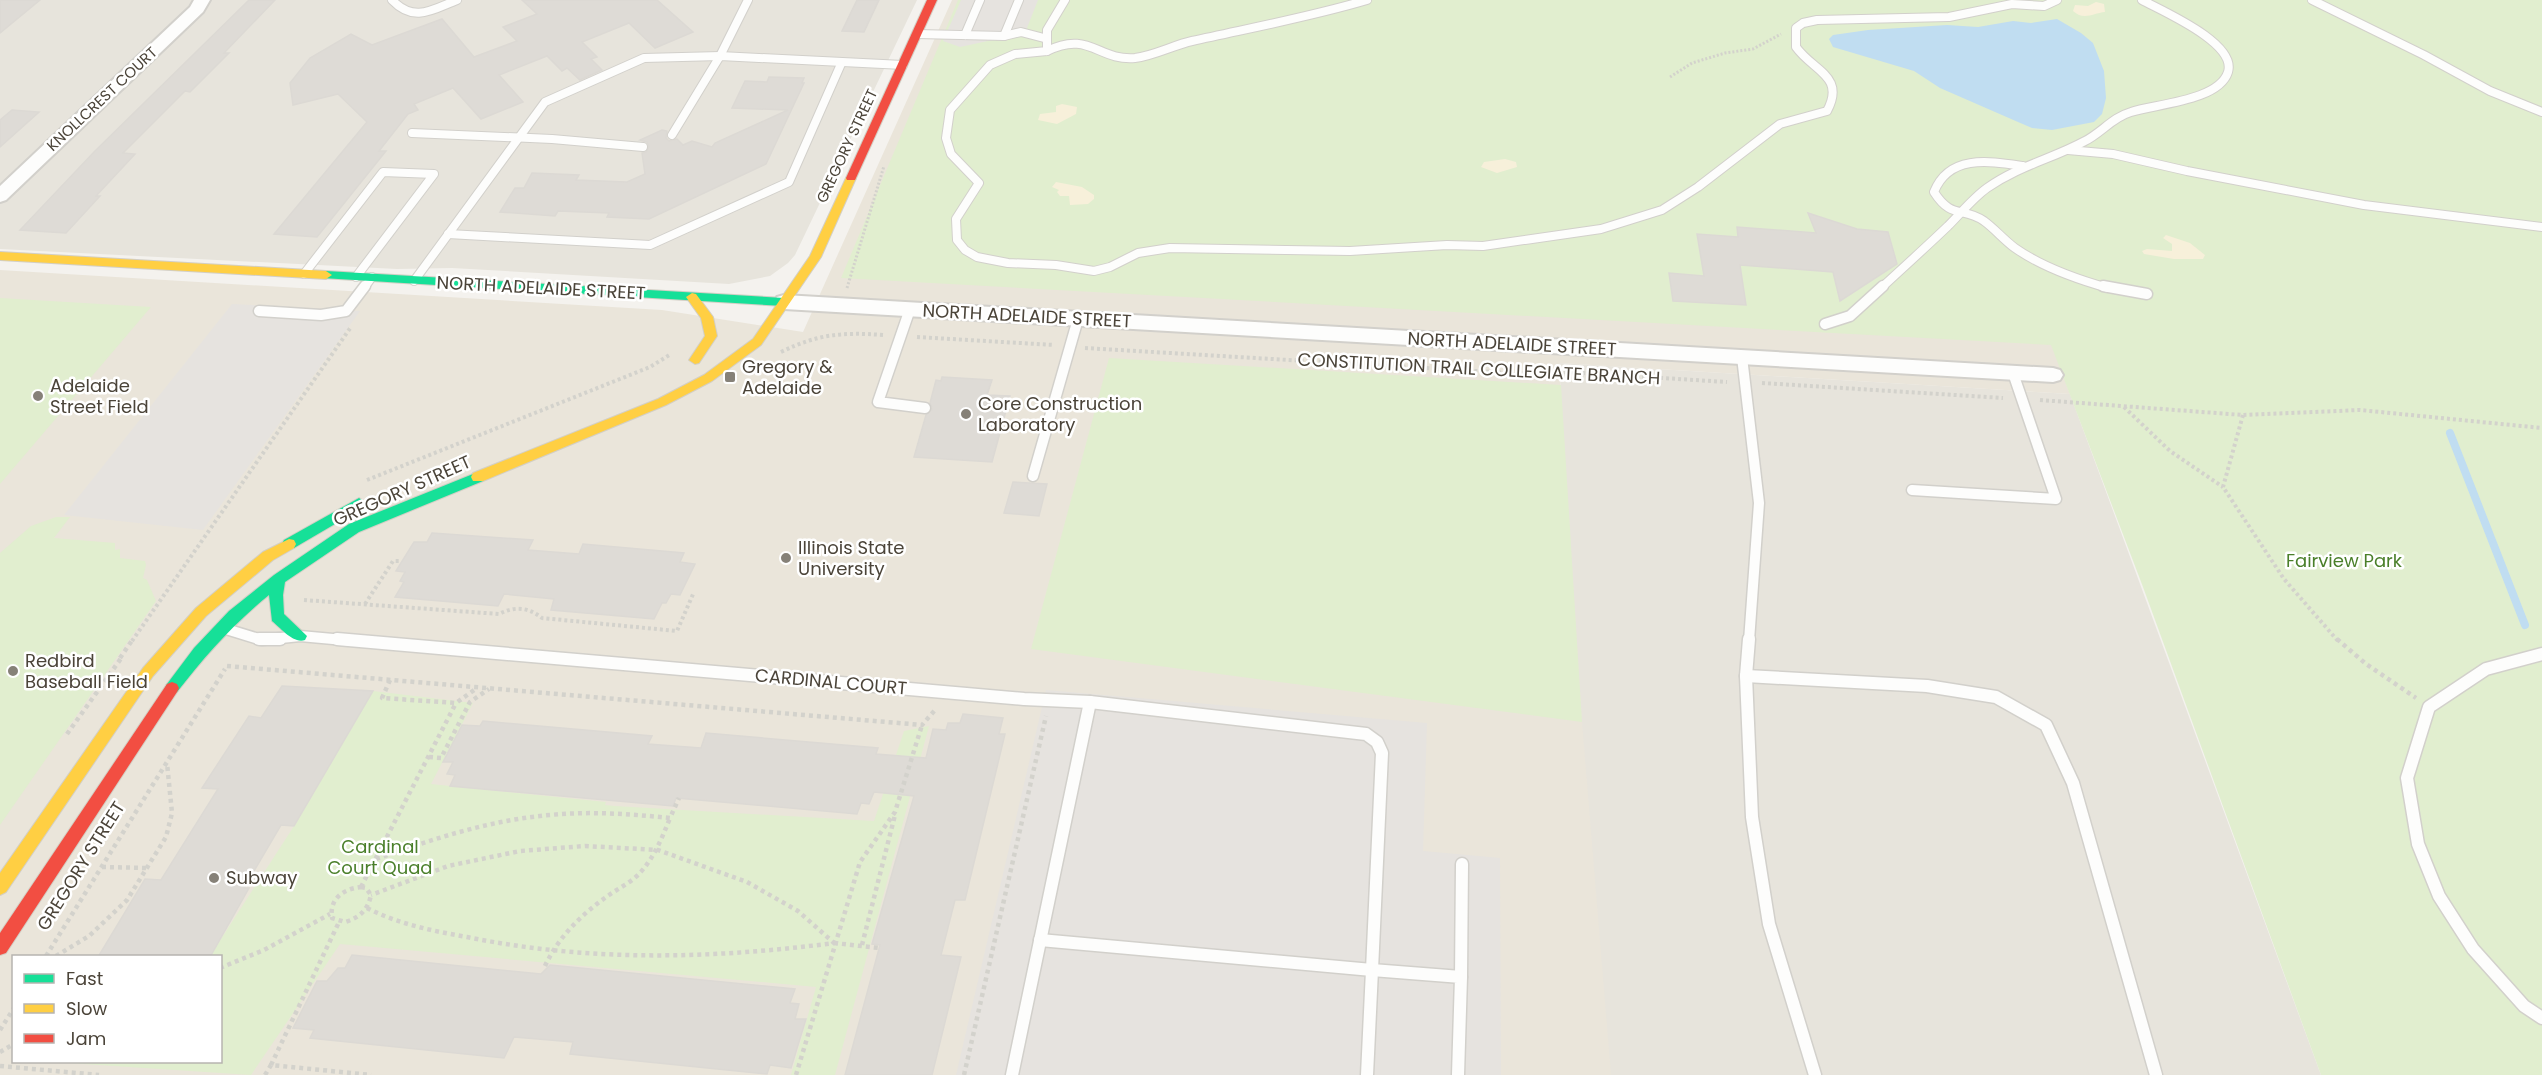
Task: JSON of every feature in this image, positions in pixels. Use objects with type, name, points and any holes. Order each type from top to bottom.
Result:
[{"type":"main road","name":"GREGORY STREET","points":[[0,887],[148,672],[212,620],[279,579],[354,528],[662,402],[708,378],[757,342],[815,257],[932,0]]},
{"type":"main road","name":"NORTH ADELAIDE STREET","points":[[0,256],[784,302]]},
{"type":"main road","points":[[692,297],[707,317],[711,336],[691,362],[724,339]]},
{"type":"main road","name":"GREGORY STREET","points":[[757,318],[784,302]]},
{"type":"main road","name":"GREGORY STREET","points":[[0,947],[173,686],[212,620],[268,556],[328,519],[374,496]]},
{"type":"main road","points":[[279,579],[278,617],[300,636]]},
{"type":"street","name":"KNOLLCREST COURT","points":[[0,196],[197,9],[202,0]]},
{"type":"street","name":"NORTH ADELAIDE STREET","points":[[784,302],[2053,375]]},
{"type":"lane","points":[[392,0],[400,10],[414,15],[457,0]]},
{"type":"lane","points":[[672,135],[720,56],[748,0]]},
{"type":"lane","points":[[965,35],[980,0]]},
{"type":"lane","points":[[1004,36],[1019,0]]},
{"type":"lane","points":[[1047,51],[1044,38],[1052,18],[1065,0]]},
{"type":"lane","points":[[1366,0],[1311,15],[1187,42],[1134,58],[1119,56],[1101,48],[1061,42],[1047,51],[1015,54],[990,64],[950,110],[946,138],[951,154],[979,183],[977,189],[961,207],[955,225],[957,237],[963,247],[984,260],[1005,264],[1053,265],[1089,272],[1111,266],[1140,252],[1170,248],[1350,251],[1447,245],[1483,246],[1601,229],[1662,210],[1698,187],[1780,124],[1827,111],[1834,101],[1835,89],[1822,71],[1801,53],[1795,44],[1796,28],[1803,23],[1817,20],[1949,17],[2012,4],[2044,6],[2057,0]]},
{"type":"lane","points":[[1825,324],[1850,316],[1986,189],[2023,166],[2095,136],[2116,119],[2130,112],[2201,96],[2221,82],[2228,73],[2229,64],[2216,45],[2194,28],[2142,0]]},
{"type":"lane","points":[[2312,0],[2424,55],[2490,91],[2542,112]]},
{"type":"lane","points":[[916,34],[1004,36],[1024,31],[1044,38]]},
{"type":"lane","points":[[414,281],[545,102],[644,58],[720,56],[841,64],[903,65]]},
{"type":"lane","points":[[448,234],[650,245],[789,182],[841,64]]},
{"type":"lane","points":[[412,133],[643,147]]},
{"type":"lane","points":[[2065,150],[2113,154],[2187,171],[2364,205],[2542,227]]},
{"type":"lane","points":[[2023,166],[1991,162],[1967,163],[1948,171],[1936,183],[1934,192],[1941,204],[1958,214],[1975,216],[1984,220],[1999,236],[2019,251],[2109,289],[2132,294],[2147,294]]},
{"type":"lane","points":[[304,274],[383,172],[434,174],[356,277]]},
{"type":"lane","points":[[259,311],[321,315],[346,311],[372,277]]},
{"type":"lane","points":[[910,309],[878,402],[925,408]]},
{"type":"lane","points":[[1033,476],[1078,319]]},
{"type":"lane","points":[[1742,357],[1759,503],[1746,676],[1752,817],[1769,924],[1815,1075]]},
{"type":"lane","points":[[1912,490],[2056,499],[2013,373]]},
{"type":"lane","name":"CARDINAL COURT","points":[[212,620],[247,639],[271,641],[300,636],[1024,699],[1090,702],[1366,734],[1377,742],[1382,753],[1367,1075]]},
{"type":"lane","points":[[2542,654],[2486,669],[2429,707],[2407,778],[2418,844],[2439,896],[2473,949],[2524,1006],[2542,1018]]},
{"type":"lane","points":[[1746,676],[1927,686],[1996,697],[2046,726],[2073,783],[2156,1075]]},
{"type":"lane","points":[[1012,1075],[1090,702]]},
{"type":"lane","points":[[1458,1075],[1462,864]]},
{"type":"lane","points":[[1040,940],[1461,977]]},
{"type":"path","points":[[1670,77],[1692,63],[1725,53],[1752,49],[1796,28]]},
{"type":"path","points":[[842,305],[884,166]]},
{"type":"path","points":[[118,661],[352,325]]},
{"type":"path","name":"CONSTITUTION TRAIL COLLEGIATE BRANCH","points":[[775,355],[808,338],[834,332],[1510,373],[1565,372],[1746,382],[2022,399],[2243,416],[2360,410],[2542,428]]},
{"type":"path","points":[[2124,406],[2170,451],[2223,487],[2248,528],[2305,606],[2358,658],[2429,707]]},
{"type":"path","points":[[2223,487],[2243,416]]},
{"type":"path","points":[[365,604],[393,561],[399,561]]},
{"type":"path","points":[[277,607],[294,591],[297,599],[499,614],[512,606],[534,610],[542,618],[676,631],[694,592]]},
{"type":"path","name":"GREGORY STREET","points":[[47,955],[227,666],[247,639]]},
{"type":"path","points":[[227,666],[922,726]]},
{"type":"path","points":[[390,680],[382,698],[456,703]]},
{"type":"path","points":[[361,887],[456,703],[477,687]]},
{"type":"path","points":[[429,757],[441,758],[470,702],[489,688]]},
{"type":"path","points":[[862,945],[895,812],[922,726],[937,707]]},
{"type":"path","points":[[964,1075],[1046,715],[1035,715]]},
{"type":"path","points":[[59,955],[89,936],[127,900],[166,837],[172,813],[167,762]]},
{"type":"path","points":[[545,966],[551,951],[574,923],[638,875],[658,850],[679,798]]},
{"type":"path","points":[[796,1075],[860,862],[895,812]]},
{"type":"path","points":[[376,859],[436,838],[503,822],[576,813],[670,818]]},
{"type":"path","points":[[370,895],[448,866],[520,851],[585,846],[658,850],[747,882],[798,911],[834,943]]},
{"type":"path","points":[[102,867],[147,868]]},
{"type":"path","points":[[349,888],[366,888],[370,895],[367,908],[351,921],[339,922],[332,918],[330,908],[337,897],[349,888]]},
{"type":"path","points":[[367,908],[420,927],[490,943],[551,951],[622,956],[769,953],[834,943],[879,948]]},
{"type":"path","points":[[222,967],[264,950],[330,914]]},
{"type":"path","points":[[265,1075],[339,922]]},
{"type":"path","points":[[0,1030],[12,1014]]},
{"type":"path","points":[[271,1065],[371,1075]]},
{"type":"path","points":[[0,1066],[99,1075]]},
{"type":"shaded area","points":[[0,0],[917,0],[795,255],[770,276],[729,284],[452,268],[397,269],[0,249]]},
{"type":"shaded area","name":"Illinois State University","points":[[952,0],[2542,0],[2052,345],[2070,394],[1559,363],[1582,722],[1611,1075],[0,1075],[0,270],[662,310],[803,332]]},
{"type":"shaded area","points":[[961,0],[1038,0],[1025,33],[960,47],[943,41]]},
{"type":"shaded area","points":[[232,304],[360,311],[203,530],[64,515]]},
{"type":"shaded area","points":[[1559,363],[2070,394],[2321,1075],[0,1075],[0,986],[12,1051],[12,1063],[222,1063],[222,956],[1581,722]]},
{"type":"shaded area","points":[[1046,690],[1427,723],[1423,851],[1500,858],[1501,1075],[956,1075]]},
{"type":"green space","name":"Fairview Park","points":[[958,0],[2542,0],[2542,1075],[2321,1075],[2143,587],[2051,345],[841,278]]},
{"type":"green space","name":"Adelaide Street Field","points":[[0,298],[151,307],[0,484]]},
{"type":"green space","points":[[1109,358],[1561,385],[1582,722],[1031,649]]},
{"type":"green space","points":[[56,517],[70,517],[54,538],[115,543],[115,550],[120,549],[120,558],[145,561],[143,578],[147,580],[156,601],[0,825],[0,553],[31,526]]},
{"type":"green space","name":"Cardinal Court Quad","points":[[373,691],[473,703],[431,784],[606,802],[605,805],[615,806],[874,821],[904,731],[929,726],[835,1075],[791,1075],[816,987],[340,944],[251,1075],[68,1063],[222,1063],[222,955],[211,955],[294,826]]},
{"type":"sand","points":[[2096,2],[2104,4],[2105,12],[2081,16],[2073,11],[2075,5],[2088,6]]},
{"type":"sand","points":[[1062,104],[1077,107],[1076,114],[1057,124],[1038,120],[1040,114],[1056,112],[1056,106]]},
{"type":"sand","points":[[1505,159],[1516,162],[1517,167],[1497,173],[1481,167],[1484,162]]},
{"type":"sand","points":[[1056,182],[1082,187],[1094,195],[1094,199],[1088,204],[1070,205],[1069,196],[1060,196],[1057,192],[1059,190],[1052,187]]},
{"type":"sand","points":[[2166,235],[2190,243],[2205,255],[2203,259],[2174,259],[2144,254],[2142,251],[2147,249],[2172,251],[2172,244],[2163,238]]},
{"type":"water","points":[[2057,19],[2093,43],[2104,71],[2106,98],[2102,114],[2094,122],[2052,130],[2032,128],[1940,88],[1914,71],[1833,47],[1829,39],[1833,35],[1868,30],[1947,25],[1978,27],[2013,21],[2031,23]]},
{"type":"building","points":[[0,0],[40,0],[0,33]]},
{"type":"building","points":[[249,0],[275,0],[224,53],[229,53],[190,92],[185,91],[123,153],[135,154],[66,233],[20,230],[94,152]]},
{"type":"building","points":[[522,0],[657,0],[693,32],[655,48],[629,23],[582,42],[597,57],[591,59],[602,70],[580,80],[567,68],[562,71],[547,56],[499,75],[523,102],[481,119],[453,88],[414,104],[418,110],[408,114],[379,151],[386,151],[317,237],[274,234],[367,122],[338,94],[293,105],[290,83],[310,58],[351,34],[372,45],[442,19],[474,57],[517,41],[503,27],[537,14]]},
{"type":"building","points":[[857,0],[879,0],[864,32],[842,31]]},
{"type":"building","points":[[769,77],[804,78],[802,83],[804,83],[766,164],[649,219],[607,217],[609,213],[558,211],[555,216],[500,212],[515,188],[524,188],[532,173],[579,175],[576,180],[627,182],[645,174],[642,153],[646,152],[649,147],[647,142],[640,140],[662,130],[667,131],[666,138],[669,141],[677,139],[683,145],[692,141],[712,147],[715,143],[788,110],[732,108],[745,81],[767,82]]},
{"type":"building","points":[[12,110],[39,112],[0,147],[0,120]]},
{"type":"building","points":[[1808,213],[1857,229],[1888,232],[1897,264],[1840,301],[1833,272],[1740,265],[1746,305],[1673,301],[1669,273],[1704,276],[1697,234],[1738,237],[1737,227],[1816,233]]},
{"type":"building","name":"Core Construction Laboratory","points":[[942,377],[992,380],[987,395],[1010,396],[992,462],[914,457],[926,415],[932,409],[930,403],[936,380],[941,381]]},
{"type":"building","points":[[1013,482],[1047,484],[1039,516],[1004,513]]},
{"type":"building","points":[[432,533],[533,540],[528,550],[579,554],[583,544],[684,553],[680,562],[695,564],[680,595],[671,594],[666,603],[662,603],[654,619],[551,610],[554,599],[504,594],[498,606],[395,597],[404,582],[400,581],[405,572],[396,571],[414,542],[427,542]]},
{"type":"building","points":[[282,686],[373,691],[294,826],[281,825],[244,888],[249,888],[211,955],[99,955],[145,879],[161,880],[218,789],[202,788],[249,716],[261,718]]},
{"type":"building","points":[[963,714],[1003,718],[999,734],[1005,734],[965,900],[955,900],[941,955],[961,957],[932,1075],[845,1075],[880,945],[872,944],[914,796],[874,792],[869,804],[861,803],[857,814],[676,798],[673,806],[450,786],[455,775],[447,774],[453,762],[443,762],[462,725],[480,726],[483,721],[652,736],[648,744],[701,748],[706,733],[878,748],[876,754],[926,758],[933,729],[946,730],[948,723],[960,723]]},
{"type":"building","points":[[352,955],[541,974],[550,965],[795,989],[790,1003],[799,1004],[795,1019],[806,1019],[791,1068],[770,1065],[767,1074],[570,1054],[573,1042],[514,1037],[504,1058],[310,1038],[314,1030],[293,1028],[317,981],[327,981],[338,968],[345,968]]},
{"type":"waterway","points":[[2450,433],[2525,625]]},
{"type":"traffic: fast","points":[[326,275],[784,302]]},
{"type":"traffic: fast","points":[[172,688],[199,652],[234,615],[279,579],[354,528],[478,477]]},
{"type":"traffic: fast","points":[[289,544],[359,503]]},
{"type":"traffic: fast","points":[[279,579],[276,595],[277,617],[300,636]]},
{"type":"traffic: slow","points":[[478,477],[662,402],[708,378],[757,342],[815,257],[851,178]]},
{"type":"traffic: slow","points":[[0,256],[326,275]]},
{"type":"traffic: slow","points":[[692,297],[707,317],[711,336],[695,360]]},
{"type":"traffic: slow","points":[[0,887],[148,672],[201,612],[268,556],[289,544]]},
{"type":"traffic: jam","points":[[851,178],[932,0]]},
{"type":"traffic: jam","points":[[0,947],[172,688]]},
{"type":"place","name":"Gregory & Adelaide","points":[[730,377]]},
{"type":"place","name":"Adelaide Street Field","points":[[38,396]]},
{"type":"place","name":"Core Construction Laboratory","points":[[966,414]]},
{"type":"place","name":"Illinois State University","points":[[786,558]]},
{"type":"place","name":"Redbird Baseball Field","points":[[13,671]]},
{"type":"place","name":"Subway","points":[[214,878]]}]
